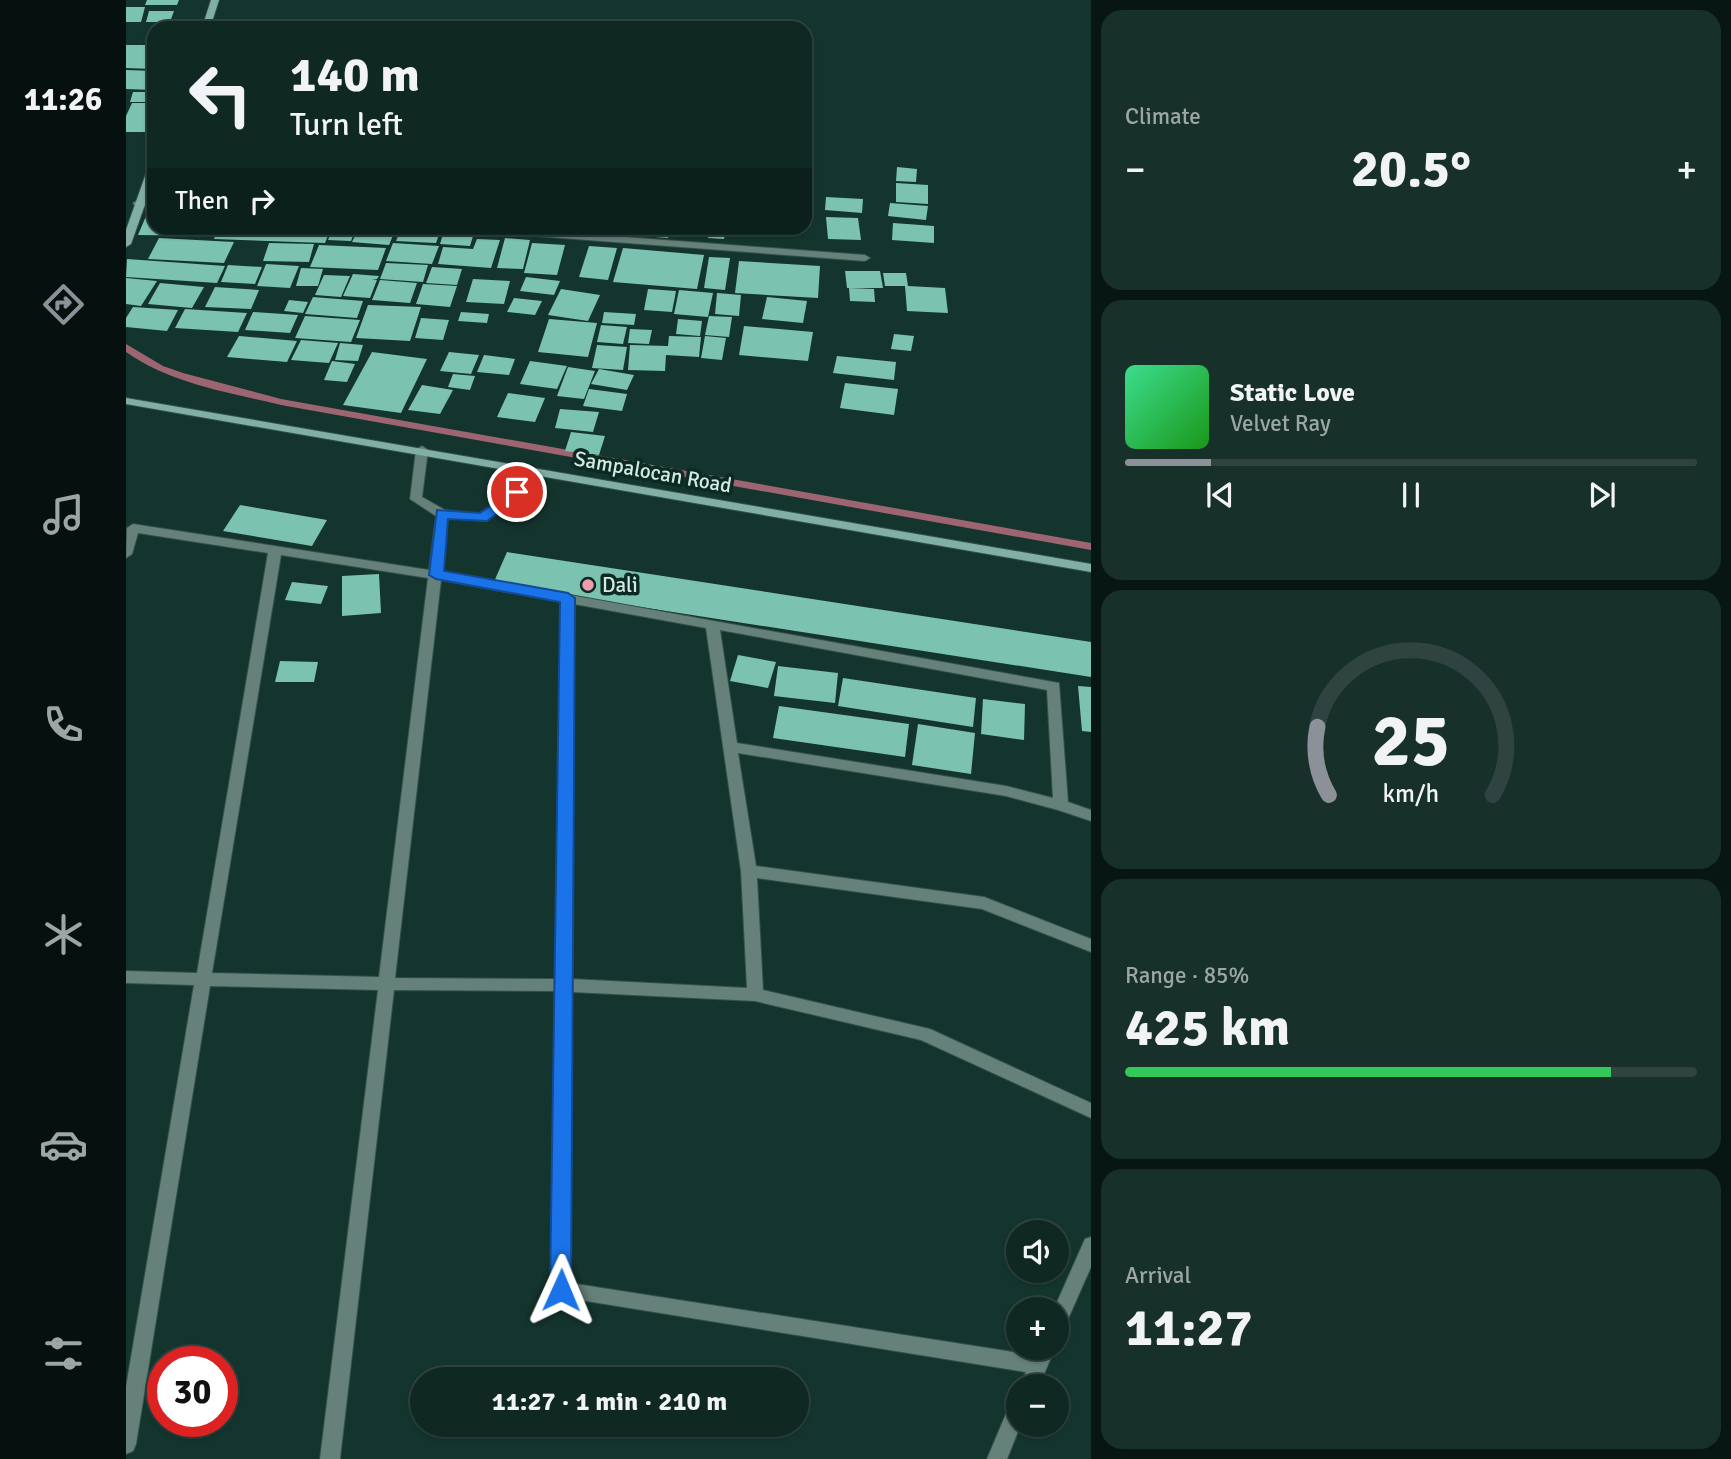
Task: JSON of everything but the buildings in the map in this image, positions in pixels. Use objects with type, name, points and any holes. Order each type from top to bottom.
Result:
[{"type":"main road","points":[[208,21],[215,0]]},
{"type":"main road","points":[[126,244],[147,182]]},
{"type":"main road","name":"Sampalocan Road","points":[[126,401],[422,450],[1090,568]]},
{"type":"street","points":[[138,204],[147,205]]},
{"type":"street","points":[[561,235],[865,258]]},
{"type":"street","points":[[422,450],[416,499],[442,513],[482,518],[517,492],[517,467]]},
{"type":"street","points":[[330,1459],[442,513]]},
{"type":"street","points":[[126,554],[132,528],[436,575],[1054,686],[1061,805]]},
{"type":"street","points":[[126,1444],[275,550]]},
{"type":"street","points":[[568,598],[561,1290],[1006,1351]]},
{"type":"street","points":[[712,624],[750,871],[755,995]]},
{"type":"street","points":[[731,747],[1006,791],[1061,805],[1090,816]]},
{"type":"street","points":[[750,871],[984,903],[1090,946]]},
{"type":"street","points":[[126,977],[387,984],[564,985],[755,995],[924,1034],[1090,1111]]},
{"type":"street","points":[[1068,1297],[1090,1245]]},
{"type":"street","points":[[997,1459],[1006,1437]]},
{"type":"waterway","points":[[126,347],[160,368],[179,375],[281,402],[1091,547]]},
{"type":"place","name":"Dali","points":[[588,585]]},
{"type":"route","points":[[517,492],[482,518],[442,513],[436,575],[568,598],[561,1290]]}]
